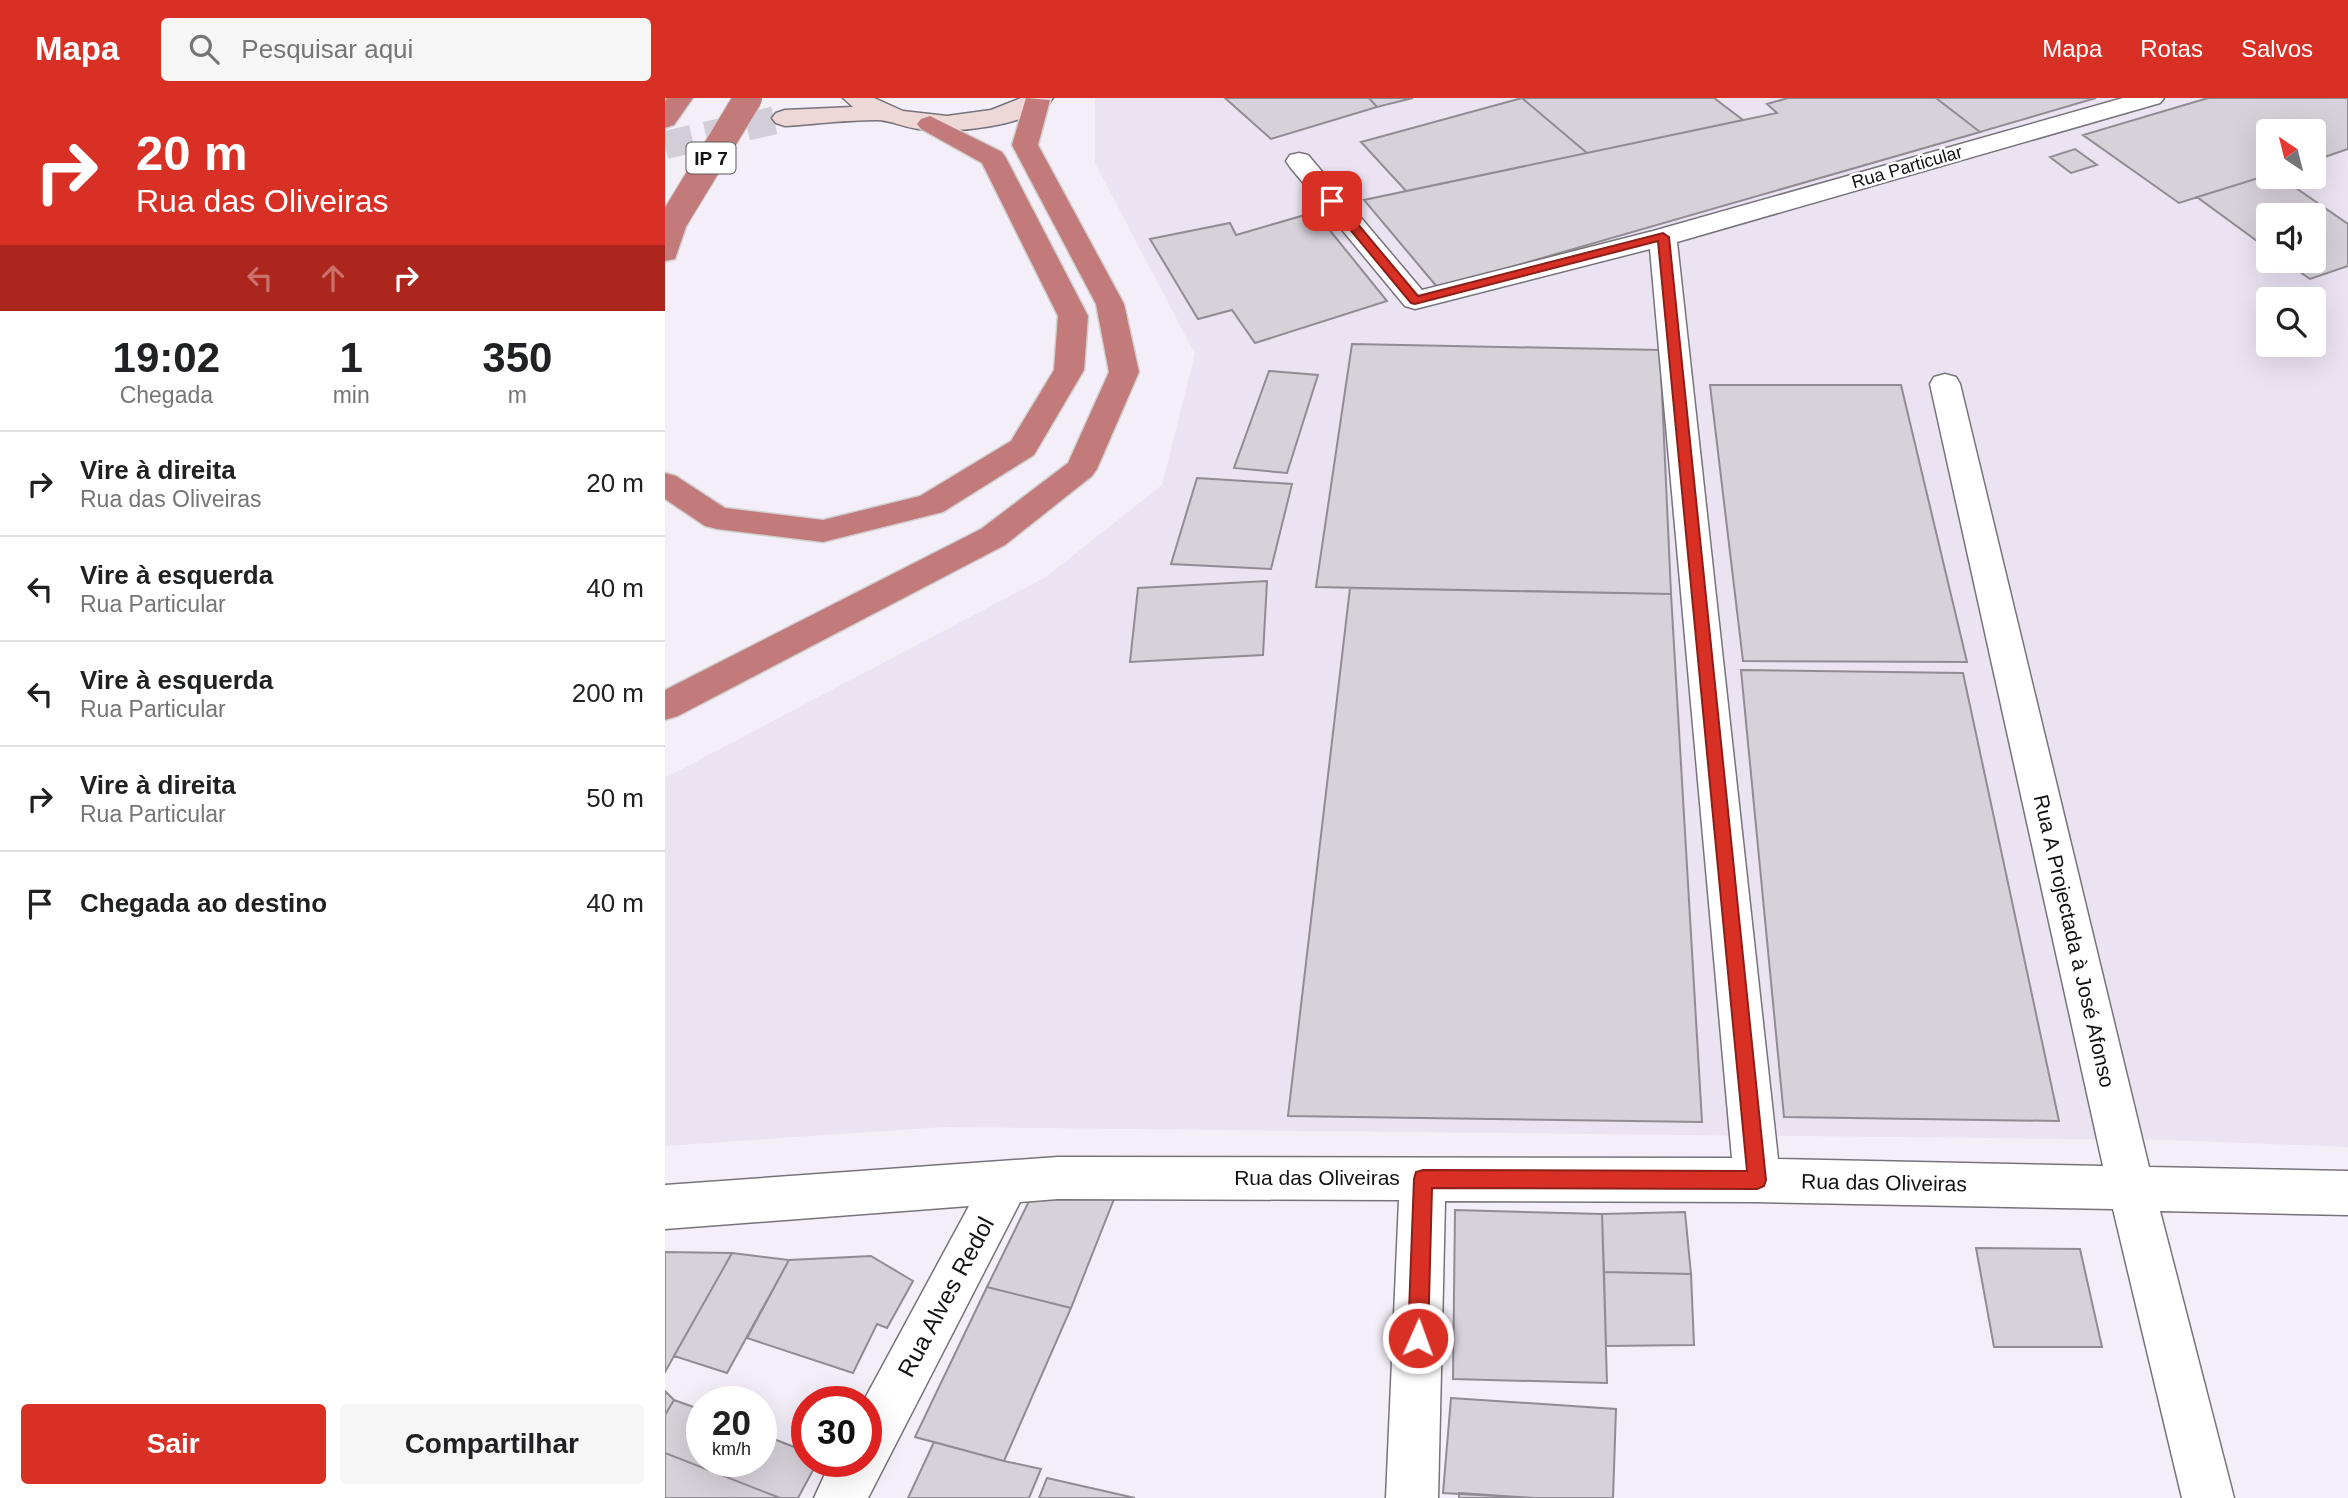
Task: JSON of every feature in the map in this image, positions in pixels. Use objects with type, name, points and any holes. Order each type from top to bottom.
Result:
[{"type":"highway","name":"IP 7","points":[[665,120],[680,98]]},
{"type":"highway","name":"IP 7","points":[[670,227],[748,98]]},
{"type":"highway","points":[[665,706],[993,537],[1081,469],[1124,372],[1110,304],[1025,145],[1038,99]]},
{"type":"highway","points":[[665,484],[717,518],[823,531],[931,504],[1023,447],[1069,370],[1073,316],[993,158],[930,124]]},
{"type":"highway","points":[[665,253],[670,227]]},
{"type":"street","name":"Rua Particular","points":[[1299,161],[1415,300],[1663,237],[2151,98]]},
{"type":"street","points":[[785,118],[866,105],[930,124],[968,122],[1006,114],[1038,99]]},
{"type":"street","points":[[1663,237],[1757,1180]]},
{"type":"street","name":"Rua A Projectada à José Afonso","points":[[1945,384],[2131,1189],[2208,1498]]},
{"type":"street","name":"Rua das Oliveiras","points":[[665,1207],[1058,1178],[1757,1180],[2348,1193]]},
{"type":"street","points":[[1412,1498],[1423,1179]]},
{"type":"street","name":"Rua Alves Redol","points":[[882,1418],[1006,1182]]},
{"type":"street","points":[[840,1498],[851,1477]]},
{"type":"shaded area","points":[[1095,98],[2348,98],[2348,1147],[2169,1140],[943,1127],[665,1146],[665,778],[1046,577],[1162,485],[1195,354],[1095,163]]},
{"type":"building","points":[[1225,98],[1369,98],[1377,107],[1271,139]]},
{"type":"building","points":[[1369,98],[1413,98],[1377,107]]},
{"type":"building","points":[[1522,98],[1587,153],[1406,191],[1361,142]]},
{"type":"building","points":[[1522,98],[1714,98],[1743,120],[1587,153]]},
{"type":"building","points":[[1788,98],[1936,98],[1980,132],[1438,288],[1364,200],[1777,113],[1767,104]]},
{"type":"building","points":[[1936,98],[2096,98],[1980,132]]},
{"type":"building","points":[[2208,98],[2348,98],[2348,149],[2326,157],[2326,119],[2256,119],[2256,179],[2179,203],[2083,135]]},
{"type":"building","points":[[2075,149],[2097,165],[2071,173],[2050,157]]},
{"type":"building","points":[[2256,179],[2256,189],[2297,189],[2318,203],[2256,203],[2256,240],[2197,197]]},
{"type":"building","points":[[2326,209],[2348,224],[2348,266],[2310,279],[2301,273],[2326,273]]},
{"type":"building","points":[[1315,212],[1387,301],[1255,343],[1232,310],[1198,319],[1150,239],[1230,223],[1236,235]]},
{"type":"building","points":[[1352,344],[1660,350],[1671,594],[1316,587]]},
{"type":"building","points":[[1269,371],[1318,375],[1287,473],[1234,468]]},
{"type":"building","points":[[1710,385],[1901,385],[1967,662],[1743,661]]},
{"type":"building","points":[[1197,478],[1292,484],[1271,569],[1171,564]]},
{"type":"building","points":[[1267,581],[1263,655],[1130,662],[1138,588]]},
{"type":"building","points":[[1350,588],[1671,594],[1702,1122],[1288,1116]]},
{"type":"building","points":[[1741,670],[1963,673],[2059,1121],[1784,1117]]},
{"type":"building","points":[[1033,1193],[1116,1194],[1071,1308],[987,1287]]},
{"type":"building","points":[[1455,1210],[1602,1214],[1607,1383],[1453,1379]]},
{"type":"building","points":[[1685,1212],[1691,1274],[1604,1272],[1602,1214]]},
{"type":"building","points":[[1976,1248],[2080,1249],[2102,1347],[1994,1347]]},
{"type":"building","points":[[665,1252],[732,1253],[665,1372]]},
{"type":"building","points":[[732,1253],[789,1260],[727,1373],[674,1356]]},
{"type":"building","points":[[871,1256],[913,1281],[887,1328],[877,1324],[853,1373],[747,1338],[789,1260]]},
{"type":"building","points":[[1604,1272],[1691,1274],[1694,1345],[1606,1346]]},
{"type":"building","points":[[987,1287],[1071,1308],[1004,1461],[915,1437]]},
{"type":"building","points":[[665,1391],[674,1400],[665,1415]]},
{"type":"building","points":[[1451,1398],[1616,1409],[1613,1498],[1534,1498],[1443,1493]]},
{"type":"building","points":[[674,1400],[686,1404],[686,1461],[665,1453],[665,1415]]},
{"type":"building","points":[[777,1440],[791,1446],[791,1477],[809,1477],[798,1498],[780,1498],[726,1477],[777,1477]]},
{"type":"building","points":[[934,1442],[1041,1469],[1029,1498],[908,1498]]},
{"type":"building","points":[[665,1453],[686,1461],[686,1477],[726,1477],[780,1498],[665,1498]]},
{"type":"building","points":[[1047,1478],[1135,1498],[1039,1498]]},
{"type":"building","points":[[1459,1493],[1534,1498],[1459,1498]]},
{"type":"tunnel","points":[[665,145],[785,118]]},
{"type":"route","points":[[1332,201],[1415,300],[1663,237],[1757,1180],[1423,1179],[1418,1338]]}]
